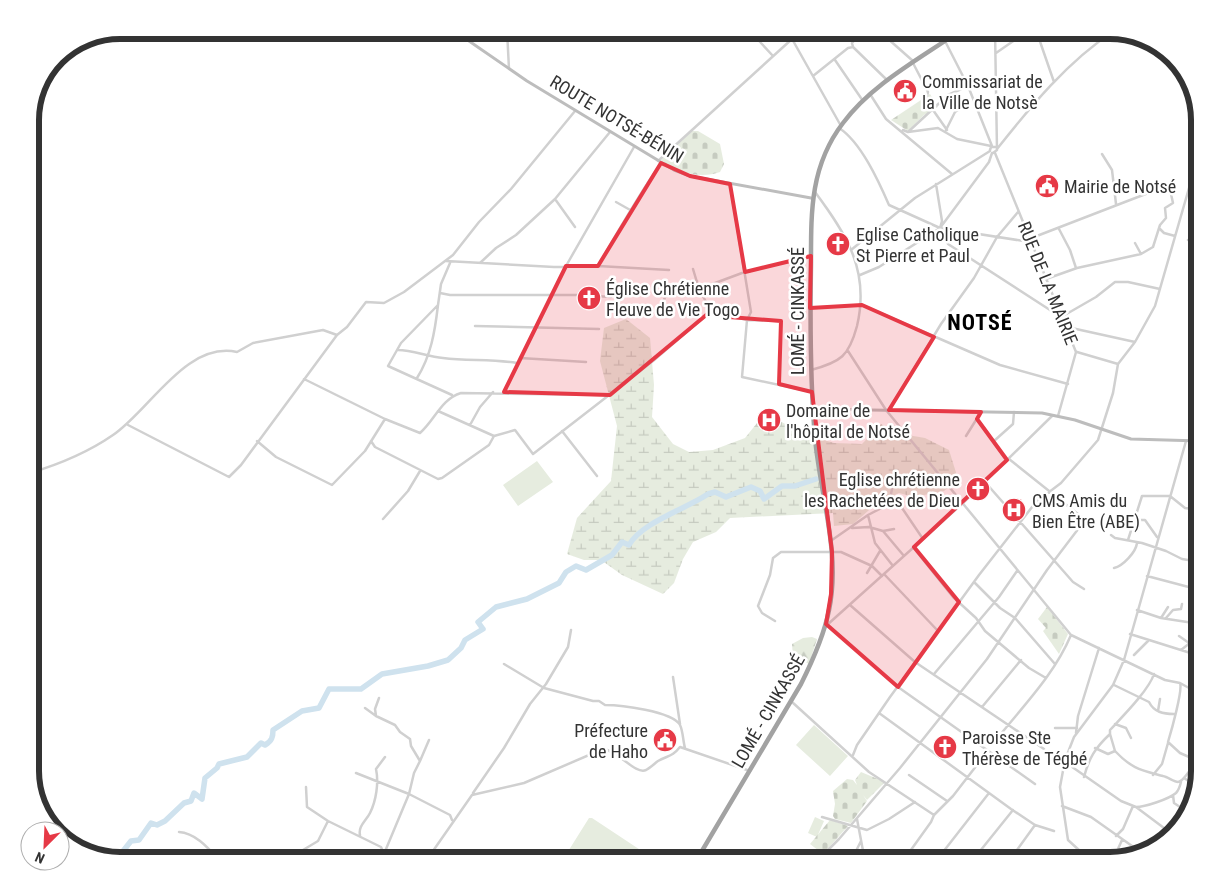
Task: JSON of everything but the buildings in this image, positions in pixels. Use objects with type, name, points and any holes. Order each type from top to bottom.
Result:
[{"type":"highway","name":"LOMÉ - CINKASSÉ","points":[[701,852],[791,701],[815,656],[826,624],[831,594],[832,552],[812,409],[810,256],[811,198],[813,189],[825,155],[840,127],[863,101],[913,62],[948,39]]},
{"type":"main road","name":"ROUTE NOTSÉ-BÉNIN","points":[[466,39],[575,111],[660,162],[690,176],[811,198]]},
{"type":"main road","points":[[812,409],[1014,412],[1056,415],[1132,439],[1191,441]]},
{"type":"street","points":[[507,39],[509,69]]},
{"type":"street","points":[[757,39],[773,56]]},
{"type":"street","points":[[598,266],[660,162],[792,39],[840,127],[848,134],[878,179],[889,205],[900,212],[940,228],[1029,240],[1116,205],[1166,189],[1170,192],[1173,203],[1165,208],[1166,218],[1153,246],[1141,254],[1076,268],[1046,279]]},
{"type":"street","points":[[855,39],[852,42],[853,47],[888,81]]},
{"type":"street","points":[[888,39],[913,62],[928,92],[926,100],[946,130],[957,139],[994,147]]},
{"type":"street","points":[[860,275],[879,268],[940,228],[989,162],[994,147],[995,39]]},
{"type":"street","points":[[996,53],[1016,39]]},
{"type":"street","points":[[1039,39],[1054,82]]},
{"type":"street","points":[[851,250],[915,198],[952,174],[992,152],[994,147],[1054,82],[1076,60],[1104,39]]},
{"type":"street","points":[[945,41],[968,86],[994,147]]},
{"type":"street","points":[[813,76],[848,48],[853,47]]},
{"type":"street","points":[[835,60],[863,101]]},
{"type":"street","points":[[908,132],[948,96],[968,86]]},
{"type":"street","points":[[870,94],[886,119],[908,132],[938,128],[949,133]]},
{"type":"street","points":[[946,130],[955,112],[964,107]]},
{"type":"street","points":[[128,424],[229,477],[241,465],[336,335],[366,302],[384,303],[404,292],[446,261],[479,222],[511,190],[575,111]]},
{"type":"street","points":[[900,128],[925,154],[952,174]]},
{"type":"street","points":[[480,263],[496,248],[516,235],[554,199],[610,132]]},
{"type":"street","points":[[504,392],[550,296],[634,147]]},
{"type":"street","name":"RUE DE LA MAIRIE","points":[[992,152],[1076,352],[1068,384],[1056,415]]},
{"type":"street","points":[[1102,154],[1112,170],[1116,205]]},
{"type":"street","points":[[853,755],[853,751],[938,630],[1036,502],[1061,483],[1074,470],[1098,440],[1113,394],[1118,364],[1135,342],[1154,306],[1191,181]]},
{"type":"street","points":[[730,184],[751,312],[748,320],[742,377],[812,392]]},
{"type":"street","points":[[936,184],[942,221],[940,228],[948,244],[1050,310],[1061,315],[1096,297],[1115,282],[1128,282],[1160,289]]},
{"type":"street","points":[[811,370],[835,362],[848,352],[862,305],[860,275],[851,250],[831,213],[813,189]]},
{"type":"street","points":[[554,199],[575,227]]},
{"type":"street","points":[[616,202],[632,211]]},
{"type":"street","points":[[888,410],[997,237],[1018,212]]},
{"type":"street","points":[[1059,228],[1070,250],[1076,268]]},
{"type":"street","points":[[1160,229],[1169,236],[1175,236]]},
{"type":"street","points":[[1135,243],[1141,254]]},
{"type":"street","points":[[699,289],[745,272],[810,256]]},
{"type":"street","points":[[446,261],[450,263],[598,266],[669,270]]},
{"type":"street","points":[[417,378],[429,356],[444,274],[450,263]]},
{"type":"street","points":[[693,269],[699,289],[711,312]]},
{"type":"street","points":[[661,306],[667,293],[697,281]]},
{"type":"street","points":[[440,293],[611,297]]},
{"type":"street","points":[[438,305],[398,350],[388,366],[452,396]]},
{"type":"street","points":[[810,308],[862,305],[1000,364],[1068,384]]},
{"type":"street","points":[[711,312],[748,320],[781,320],[779,384]]},
{"type":"street","points":[[438,411],[494,436],[515,430],[533,454],[610,395],[711,312]]},
{"type":"street","points":[[476,326],[599,329]]},
{"type":"street","points":[[1067,327],[1135,342]]},
{"type":"street","points":[[39,470],[87,452],[128,424],[176,374],[210,353],[225,349],[238,352],[253,342],[292,337],[324,330],[336,335]]},
{"type":"street","points":[[398,350],[470,362],[494,359],[517,363]]},
{"type":"street","points":[[848,352],[888,410],[962,504],[1071,635],[1191,690]]},
{"type":"street","points":[[1076,352],[1118,364]]},
{"type":"street","points":[[520,358],[586,362]]},
{"type":"street","points":[[304,380],[385,419],[420,433],[452,396],[460,393],[504,392],[610,395]]},
{"type":"street","points":[[470,425],[480,407],[493,392]]},
{"type":"street","points":[[966,436],[981,412]]},
{"type":"street","points":[[994,441],[1013,424],[1014,412]]},
{"type":"street","points":[[1035,784],[898,687],[826,624],[850,605],[962,504],[1056,415]]},
{"type":"street","points":[[257,441],[276,457],[332,485],[360,457],[385,419]]},
{"type":"street","points":[[977,419],[994,441],[995,447],[1008,460],[1050,490],[1093,526]]},
{"type":"street","points":[[562,431],[597,476]]},
{"type":"street","points":[[371,441],[375,447],[420,471],[442,478],[489,445],[494,436]]},
{"type":"street","points":[[1082,852],[1068,840],[1060,787],[1064,762],[1079,728],[1113,685],[1124,660],[1154,548],[1186,441]]},
{"type":"street","points":[[383,519],[408,491],[420,471]]},
{"type":"street","points":[[985,482],[1073,582],[1084,589]]},
{"type":"street","points":[[892,489],[890,500],[892,503]]},
{"type":"street","points":[[1128,540],[1142,496],[1170,496],[1185,508],[1191,509]]},
{"type":"street","points":[[830,541],[852,528],[868,515],[892,503],[900,506],[922,539]]},
{"type":"street","points":[[868,515],[869,527],[880,551],[893,566]]},
{"type":"street","points":[[826,852],[857,819],[1000,642],[1033,589],[1085,520]]},
{"type":"street","points":[[1133,520],[1145,520],[1158,537]]},
{"type":"street","points":[[852,528],[869,527],[883,531],[894,529]]},
{"type":"street","points":[[883,531],[904,556]]},
{"type":"street","points":[[1111,535],[1115,538],[1128,540],[1191,560]]},
{"type":"street","points":[[1114,568],[1122,564],[1135,552],[1137,543]]},
{"type":"street","points":[[913,547],[959,602],[977,620],[1020,660],[1046,678]]},
{"type":"street","points":[[867,573],[880,551]]},
{"type":"street","points":[[775,621],[762,613],[758,606],[776,555],[781,552],[840,552],[872,566],[938,630]]},
{"type":"street","points":[[1118,559],[1122,564]]},
{"type":"street","points":[[934,674],[977,620],[994,602],[1017,570]]},
{"type":"street","points":[[1147,576],[1191,588]]},
{"type":"street","points":[[974,582],[994,602],[1015,618],[1056,664]]},
{"type":"street","points":[[1166,618],[1173,610],[1181,608],[1182,604]]},
{"type":"street","points":[[850,605],[915,662],[1044,749]]},
{"type":"street","points":[[1161,618],[1168,607]]},
{"type":"street","points":[[1137,610],[1161,618],[1191,624]]},
{"type":"street","points":[[432,852],[452,820],[472,795],[504,748],[530,704],[544,688],[568,647],[571,630]]},
{"type":"street","points":[[1130,634],[1191,653]]},
{"type":"street","points":[[1000,735],[1035,695],[1056,664],[1071,635]]},
{"type":"street","points":[[1178,636],[1189,642],[1181,650]]},
{"type":"street","points":[[1134,655],[1148,641]]},
{"type":"street","points":[[1079,728],[1078,716],[1098,648]]},
{"type":"street","points":[[982,707],[1020,660]]},
{"type":"street","points":[[504,664],[544,688],[598,701],[605,705],[658,713],[676,720],[680,725]]},
{"type":"street","points":[[1084,777],[1089,758],[1095,748],[1110,734],[1115,724],[1139,698],[1154,674]]},
{"type":"street","points":[[673,677],[684,748]]},
{"type":"street","points":[[1153,775],[1162,764],[1174,714],[1179,704],[1182,687],[1180,684]]},
{"type":"street","points":[[1113,685],[1149,702],[1151,707],[1158,711],[1174,714]]},
{"type":"street","points":[[1131,694],[1134,702]]},
{"type":"street","points":[[376,716],[375,709],[379,698]]},
{"type":"street","points":[[1158,711],[1160,699]]},
{"type":"street","points":[[791,701],[853,755],[869,772],[887,782],[934,815]]},
{"type":"street","points":[[364,708],[395,725],[400,732],[410,738],[410,746],[420,761]]},
{"type":"street","points":[[879,713],[1035,826],[1054,831]]},
{"type":"street","points":[[1115,724],[1126,728],[1132,738]]},
{"type":"street","points":[[1055,728],[1079,728]]},
{"type":"street","points":[[1110,734],[1115,750],[1126,763],[1153,775],[1181,782]]},
{"type":"street","points":[[385,852],[409,794],[414,773],[429,740]]},
{"type":"street","points":[[1168,742],[1180,753],[1191,758]]},
{"type":"street","points":[[472,795],[524,783],[603,749],[611,750],[634,768],[644,771],[658,761],[673,755],[680,746],[750,771]]},
{"type":"street","points":[[1095,748],[1108,754],[1115,750]]},
{"type":"street","points":[[910,852],[934,815],[988,752]]},
{"type":"street","points":[[361,836],[360,827],[371,811],[378,782],[376,769],[385,757]]},
{"type":"street","points":[[1064,762],[1165,829]]},
{"type":"street","points":[[1134,807],[1142,807],[1172,795],[1180,788],[1181,782],[1191,769]]},
{"type":"street","points":[[356,773],[409,794],[450,815],[452,820]]},
{"type":"street","points":[[909,775],[947,801]]},
{"type":"street","points":[[1184,778],[1191,782]]},
{"type":"street","points":[[306,787],[307,807],[328,821],[380,847],[383,852]]},
{"type":"street","points":[[943,852],[989,793]]},
{"type":"street","points":[[1172,795],[1174,803],[1182,808]]},
{"type":"street","points":[[822,817],[870,828],[915,802]]},
{"type":"street","points":[[1062,806],[1091,817],[1134,848]]},
{"type":"street","points":[[1116,836],[1123,829],[1134,807]]},
{"type":"street","points":[[979,852],[1013,810]]},
{"type":"street","points":[[857,819],[864,852]]},
{"type":"street","points":[[302,852],[318,841],[328,821]]},
{"type":"street","points":[[1016,852],[1035,826]]},
{"type":"street","points":[[179,832],[188,833],[195,837],[211,852]]},
{"type":"street","points":[[856,852],[862,840]]},
{"type":"street","points":[[1117,852],[1122,840]]},
{"type":"highlighted area","points":[[661,163],[690,176],[730,184],[745,272],[811,256],[810,308],[862,305],[934,337],[889,410],[981,412],[977,419],[1007,460],[914,547],[959,602],[898,687],[826,624],[831,594],[832,552],[812,392],[779,384],[781,321],[729,317],[711,311],[610,395],[504,392],[566,266],[598,266]]},
{"type":"green space","points":[[930,94],[938,107],[924,115],[908,131],[891,120]]},
{"type":"green space","points":[[692,131],[698,131],[720,144],[724,164],[720,172],[705,175],[689,174],[667,165],[661,160]]},
{"type":"green space","points":[[626,319],[650,338],[654,385],[652,417],[673,444],[689,452],[713,450],[745,438],[757,423],[776,419],[804,434],[834,443],[862,444],[881,424],[896,433],[925,438],[949,450],[958,479],[944,491],[914,497],[899,493],[876,504],[853,524],[834,526],[833,513],[730,518],[716,532],[693,542],[683,559],[674,583],[663,594],[622,575],[601,560],[584,560],[567,554],[577,518],[611,481],[617,426],[600,361],[604,328]]},
{"type":"green space","points":[[537,461],[553,482],[518,506],[503,485]]},
{"type":"green space","points":[[1047,607],[1068,634],[1059,654],[1043,631],[1046,628],[1038,619]]},
{"type":"green space","points":[[812,637],[817,639],[809,664],[805,662],[800,665],[793,658],[792,644],[803,638]]},
{"type":"green space","points":[[814,725],[848,756],[830,776],[796,745]]},
{"type":"green space","points":[[861,772],[885,782],[867,800],[863,795],[867,801],[851,823],[835,819],[833,816],[835,804],[833,791],[847,779],[853,780],[857,785],[855,780]]},
{"type":"green space","points":[[815,817],[824,821],[817,837],[808,833]]},
{"type":"green space","points":[[589,818],[592,818],[643,852],[568,852]]},
{"type":"green space","points":[[830,820],[848,826],[825,852],[820,852],[810,844]]},
{"type":"waterway","points":[[122,852],[131,841],[139,840],[151,823],[157,825],[165,821],[184,803],[191,801],[194,793],[202,799],[205,778],[219,764],[247,757],[261,743],[265,745],[272,739],[273,730],[302,711],[319,708],[329,689],[361,689],[382,674],[428,666],[448,660],[461,648],[465,640],[483,629],[478,622],[496,607],[527,599],[559,583],[566,572],[576,566],[586,570],[612,555],[622,542],[629,545],[644,529],[708,494],[715,492],[726,497],[751,487],[760,491],[764,499],[782,486],[795,486],[816,479]]},
{"type":"place","name":"Commissariat de la Ville de Notsè","points":[[905,91]]},
{"type":"place","name":"Mairie de Notsé","points":[[1047,186]]},
{"type":"place","name":"Eglise Catholique St Pierre et Paul","points":[[838,244]]},
{"type":"place","name":"Église Chrétienne Fleuve de Vie Togo","points":[[589,298]]},
{"type":"place","name":"Domaine de l'hôpital de Notsé","points":[[769,420]]},
{"type":"place","name":"Eglise chrétienne les Rachetées de Dieu","points":[[978,489]]},
{"type":"place","name":"CMS Amis du Bien Être (ABE)","points":[[1014,510]]},
{"type":"place","name":"Préfecture de Haho","points":[[665,740]]},
{"type":"place","name":"Paroisse Ste Thérèse de Tégbé","points":[[945,747]]},
{"type":"district","name":"NOTSÉ","points":[[980,322]]}]
